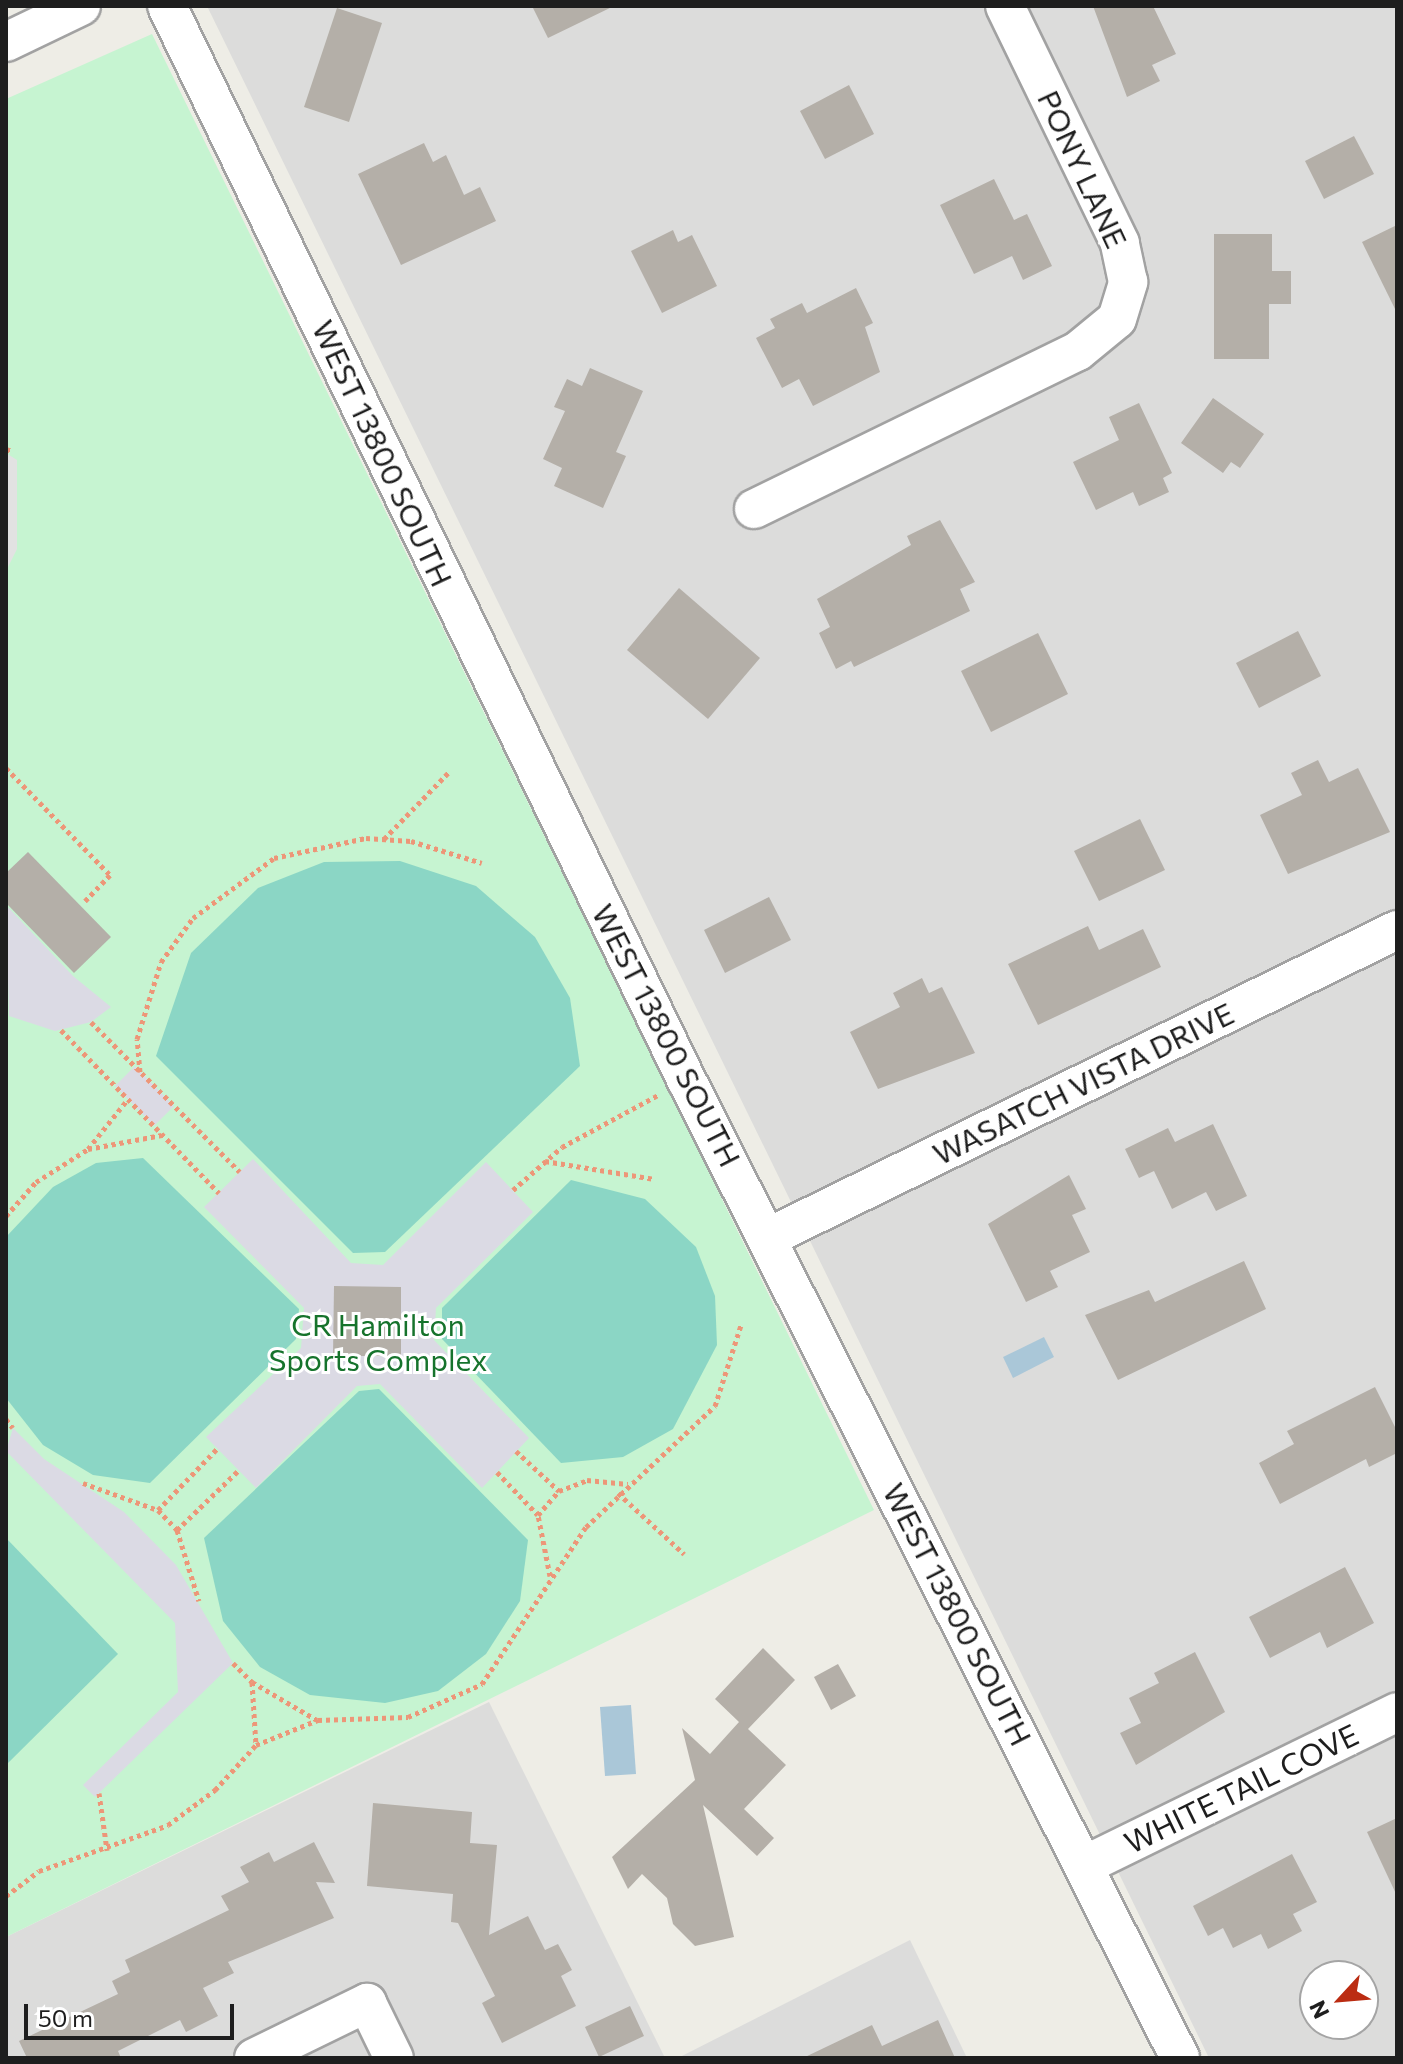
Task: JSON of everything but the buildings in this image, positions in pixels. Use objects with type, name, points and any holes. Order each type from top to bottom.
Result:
[{"type":"street","points":[[6,42],[81,6]]},
{"type":"street","name":"WEST 13800 SOUTH","points":[[167,6],[769,1237],[1085,1865],[1166,2053]]},
{"type":"street","name":"PONY LANE","points":[[754,509],[1092,343],[1125,302],[1120,243],[1005,6]]},
{"type":"street","name":"WASATCH VISTA DRIVE","points":[[769,1237],[1397,930]]},
{"type":"street","name":"WHITE TAIL COVE","points":[[1085,1865],[1397,1712]]},
{"type":"street","points":[[254,2058],[367,2003],[394,2058]]},
{"type":"path","points":[[6,768],[110,875],[85,901]]},
{"type":"path","points":[[383,839],[449,772]]},
{"type":"path","points":[[140,1072],[137,1039],[161,962],[193,918],[274,858],[317,843],[383,839],[482,863]]},
{"type":"path","points":[[91,1022],[240,1172]]},
{"type":"path","points":[[61,1030],[219,1193]]},
{"type":"path","points":[[513,1190],[545,1161],[667,1090]]},
{"type":"path","points":[[6,1216],[36,1182],[88,1149],[128,1099]]},
{"type":"path","points":[[88,1149],[162,1135]]},
{"type":"path","points":[[545,1161],[655,1179]]},
{"type":"path","points":[[6,1896],[39,1871],[107,1850],[168,1825],[215,1790],[256,1745],[318,1720],[408,1717],[482,1684],[550,1577],[618,1493],[715,1406],[741,1325]]},
{"type":"path","points":[[6,1419],[13,1428]]},
{"type":"path","points":[[158,1510],[217,1449]]},
{"type":"path","points":[[516,1451],[559,1491]]},
{"type":"path","points":[[177,1530],[239,1470]]},
{"type":"path","points":[[497,1472],[538,1515],[550,1577]]},
{"type":"path","points":[[538,1515],[559,1491],[587,1480],[628,1484]]},
{"type":"path","points":[[83,1483],[158,1510],[177,1530],[199,1601]]},
{"type":"path","points":[[618,1493],[684,1554]]},
{"type":"path","points":[[233,1663],[252,1682],[318,1720]]},
{"type":"path","points":[[252,1682],[256,1745]]},
{"type":"path","points":[[99,1793],[107,1850]]},
{"type":"shaded area","points":[[207,6],[1397,6],[1397,2058],[1209,2058]]},
{"type":"shaded area","points":[[6,453],[17,460],[17,549],[6,571]]},
{"type":"shaded area","points":[[400,861],[476,886],[535,937],[570,998],[580,1066],[385,1252],[353,1253],[156,1056],[191,953],[258,888],[324,862]]},
{"type":"shaded area","points":[[6,905],[73,976],[111,1007],[91,1022],[55,1031],[9,1016]]},
{"type":"shaded area","points":[[135,1066],[174,1106],[154,1126],[115,1086]]},
{"type":"shaded area","points":[[143,1158],[299,1309],[296,1339],[150,1483],[93,1475],[43,1445],[6,1398],[6,1237],[53,1187],[96,1163]]},
{"type":"shaded area","points":[[253,1159],[351,1263],[383,1265],[486,1162],[533,1212],[436,1308],[434,1340],[529,1438],[482,1488],[380,1384],[357,1386],[256,1488],[206,1437],[301,1348],[304,1308],[204,1207]]},
{"type":"shaded area","points":[[571,1180],[645,1199],[696,1247],[715,1296],[717,1345],[673,1429],[623,1457],[561,1463],[442,1339],[442,1308]]},
{"type":"shaded area","points":[[1044,1337],[1054,1357],[1013,1378],[1003,1357]]},
{"type":"shaded area","points":[[379,1389],[528,1540],[520,1601],[486,1654],[438,1691],[385,1703],[310,1695],[260,1667],[223,1621],[204,1538],[359,1391]]},
{"type":"shaded area","points":[[13,1428],[44,1459],[124,1512],[176,1565],[233,1663],[95,1797],[83,1785],[178,1692],[175,1623],[6,1451]]},
{"type":"shaded area","points":[[6,1538],[118,1654],[6,1765]]},
{"type":"shaded area","points":[[489,1702],[665,2058],[6,2058],[6,1937]]},
{"type":"shaded area","points":[[631,1705],[636,1774],[605,1776],[600,1707]]},
{"type":"shaded area","points":[[910,1940],[967,2058],[678,2058]]},
{"type":"green space","name":"CR Hamilton Sports Complex","points":[[152,34],[874,1510],[6,1937],[6,99]]}]
